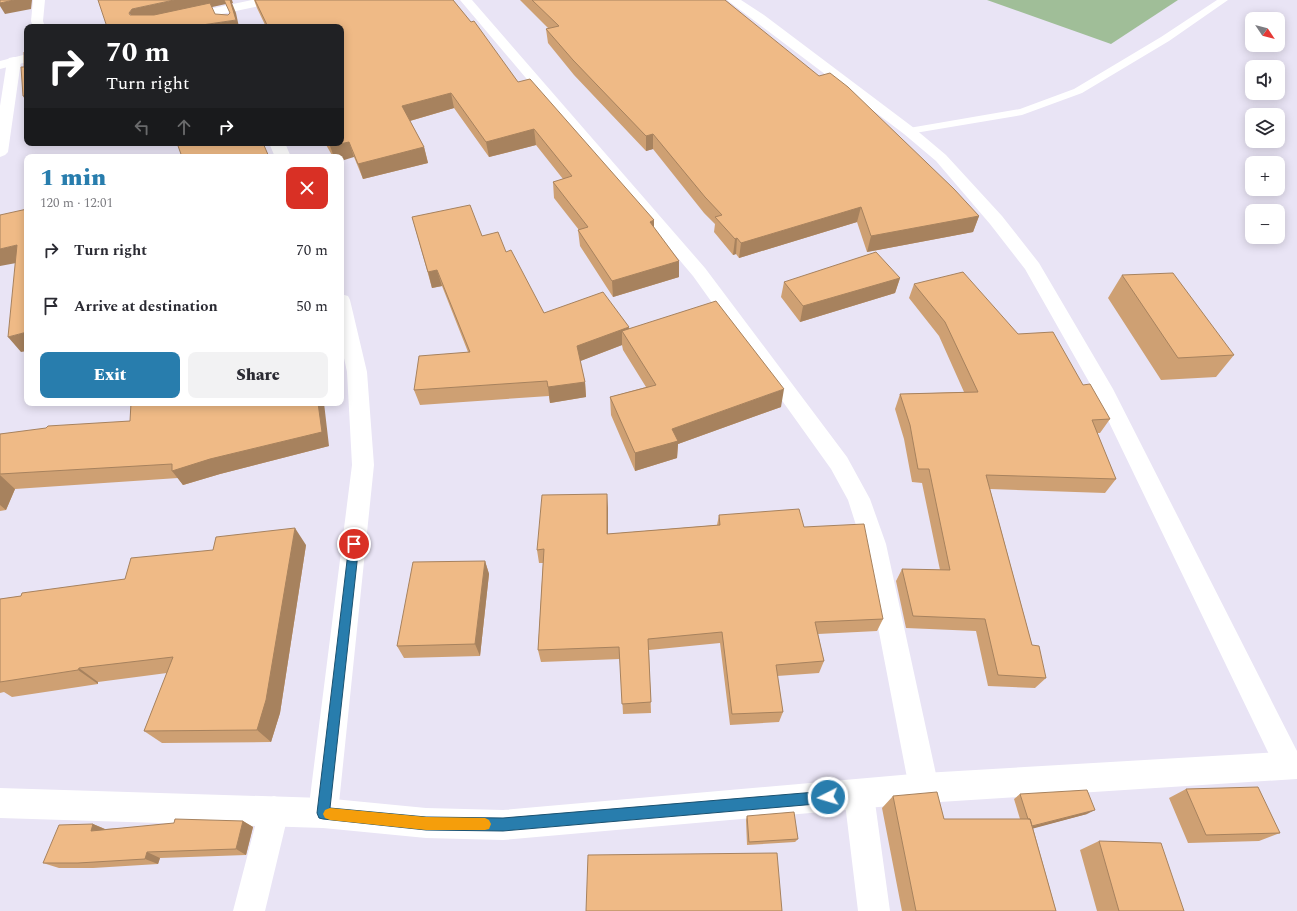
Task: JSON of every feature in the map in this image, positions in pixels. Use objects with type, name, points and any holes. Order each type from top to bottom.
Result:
[{"type":"street","points":[[38,24],[39,0]]},
{"type":"street","points":[[165,24],[223,16],[270,0]]},
{"type":"street","points":[[466,0],[699,272],[839,463],[859,499],[874,544],[924,788]]},
{"type":"street","points":[[0,803],[323,813],[426,823],[503,824],[859,795],[924,788],[1293,765],[1103,389],[1033,267],[996,220],[941,158],[760,18],[734,0]]},
{"type":"street","points":[[0,65],[21,60],[0,152]]},
{"type":"street","points":[[323,813],[363,465],[357,372],[344,314]]},
{"type":"street","points":[[859,795],[874,911]]},
{"type":"street","points":[[249,911],[274,811]]},
{"type":"lane","points":[[908,131],[1022,112],[1078,91],[1165,39],[1223,0]]},
{"type":"green space","points":[[987,0],[1178,0],[1111,44]]},
{"type":"building","points":[[0,0],[14,0],[0,3]]},
{"type":"building","points":[[98,0],[174,0],[132,9],[129,13],[130,15],[154,15],[210,3],[215,14],[228,15],[230,13],[224,0],[230,0],[236,20],[209,24],[106,24]]},
{"type":"building","points":[[255,0],[453,0],[471,22],[474,21],[518,82],[530,79],[654,220],[650,222],[679,261],[612,281],[578,230],[588,227],[553,182],[572,176],[534,129],[486,142],[451,93],[402,106],[424,147],[358,164],[349,142],[344,143],[344,24],[267,24]]},
{"type":"building","points":[[532,0],[725,0],[819,76],[830,73],[848,87],[954,189],[979,216],[871,236],[861,207],[741,243],[737,238],[735,239],[715,217],[722,215],[705,197],[653,134],[646,136],[573,60],[546,29],[559,26]]},
{"type":"building","points":[[21,67],[24,67],[23,96]]},
{"type":"building","points":[[178,146],[264,146],[268,154],[181,154]]},
{"type":"building","points":[[470,205],[482,236],[498,232],[506,252],[511,250],[544,313],[603,292],[629,327],[577,346],[585,382],[548,387],[547,381],[414,390],[419,356],[470,352],[437,270],[428,272],[412,217]]},
{"type":"building","points":[[24,210],[24,333],[8,337],[17,245],[0,249],[0,215]]},
{"type":"building","points":[[876,252],[900,278],[803,306],[784,282]]},
{"type":"building","points":[[963,272],[1018,334],[1053,332],[1083,385],[1090,384],[1110,419],[1092,420],[1116,479],[986,475],[1032,645],[1039,646],[1046,678],[998,675],[985,619],[913,616],[902,569],[950,570],[929,469],[918,469],[910,425],[900,394],[978,392],[945,322],[914,284]]},
{"type":"building","points":[[1173,273],[1234,355],[1178,358],[1122,275]]},
{"type":"building","points":[[716,301],[784,389],[672,429],[678,441],[635,453],[610,397],[656,385],[622,331]]},
{"type":"building","points":[[131,406],[318,406],[322,432],[210,459],[172,471],[172,464],[0,474],[0,434],[46,428],[48,426],[130,421]]},
{"type":"building","points":[[607,494],[607,534],[720,525],[719,515],[799,509],[804,527],[864,524],[883,619],[815,622],[824,661],[776,665],[783,712],[732,714],[722,632],[648,639],[651,702],[622,704],[619,647],[538,650],[544,549],[537,550],[542,495]]},
{"type":"building","points":[[295,528],[266,700],[257,730],[144,731],[173,657],[79,668],[78,670],[0,682],[0,599],[21,596],[22,593],[125,579],[131,558],[213,550],[216,537]]},
{"type":"building","points":[[485,561],[475,644],[397,646],[413,562]]},
{"type":"building","points":[[1258,787],[1280,833],[1206,835],[1186,789]]},
{"type":"building","points":[[1087,790],[1095,810],[1032,826],[1030,819],[1028,819],[1020,794]]},
{"type":"building","points":[[937,792],[944,819],[1030,819],[1056,911],[916,911],[893,796]]},
{"type":"building","points":[[794,812],[798,839],[749,842],[747,816]]},
{"type":"building","points":[[175,819],[243,821],[236,849],[147,852],[145,859],[78,863],[43,863],[59,825],[93,824],[91,831],[174,823]]},
{"type":"building","points":[[1099,841],[1161,843],[1184,911],[1119,911]]},
{"type":"building","points":[[777,853],[782,911],[586,911],[588,855]]},
{"type":"slow traffic","points":[[330,814],[426,823],[485,824]]},
{"type":"route","points":[[354,544],[323,813],[426,823],[503,824],[828,797]]}]
